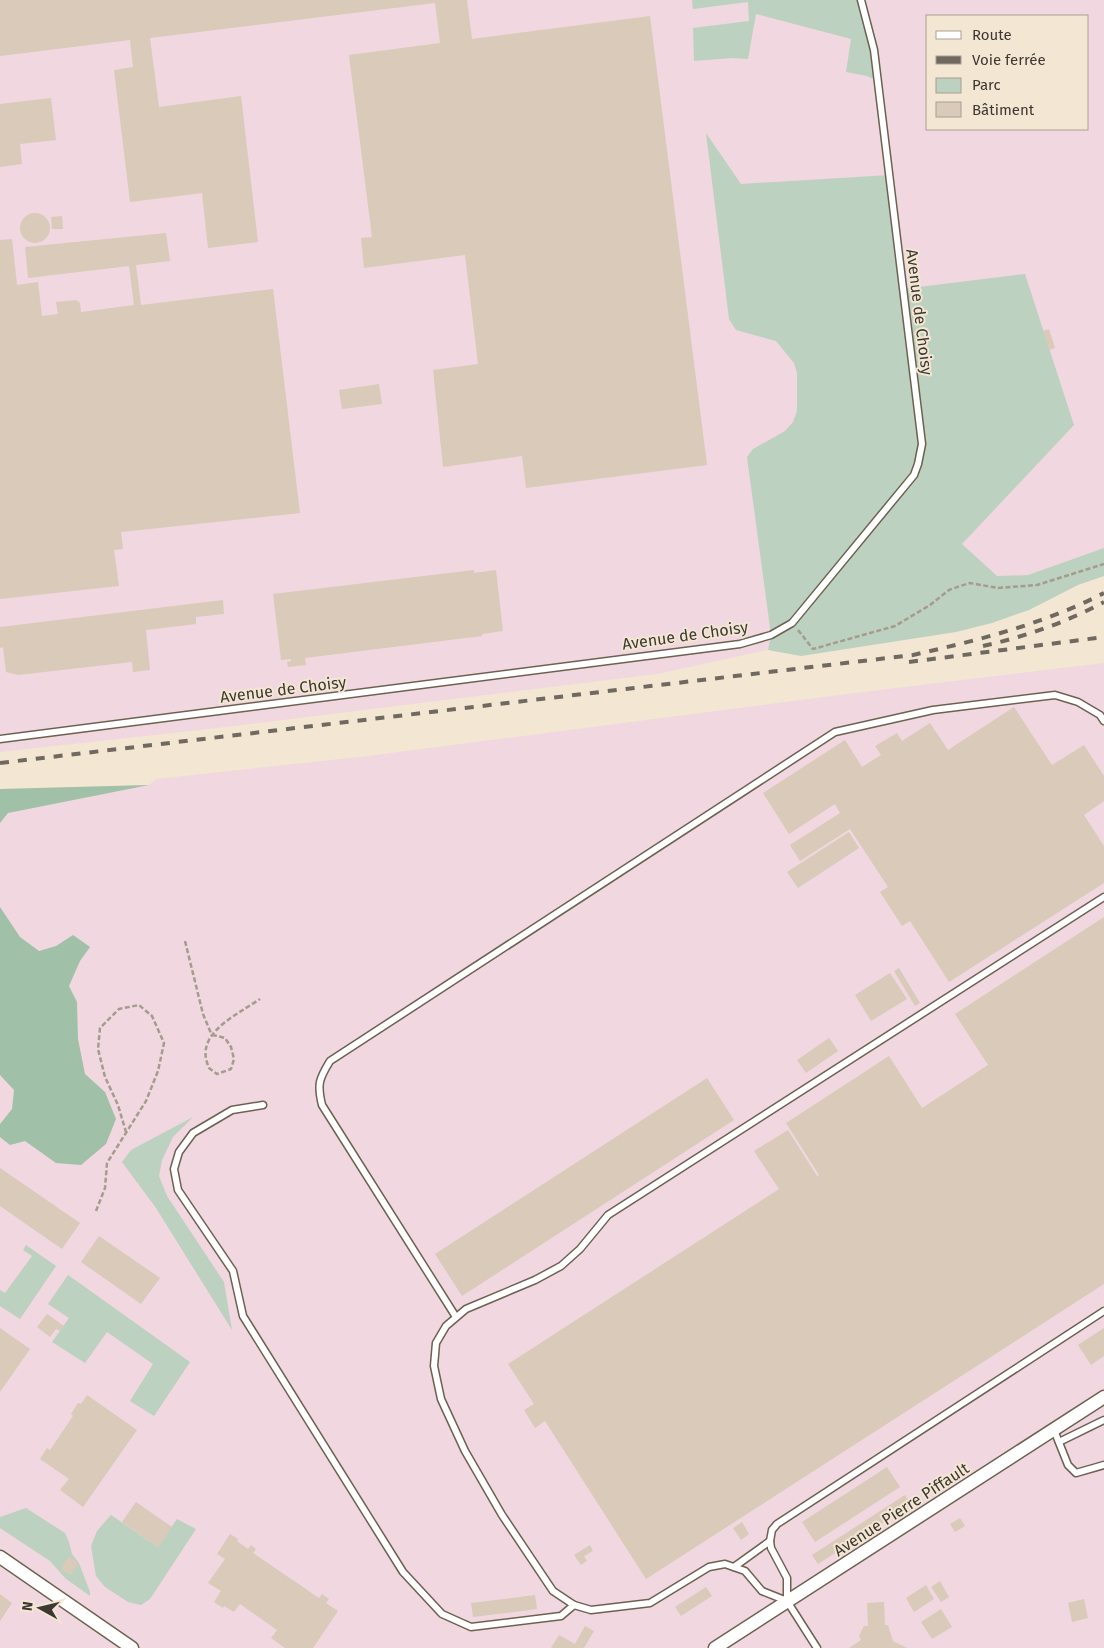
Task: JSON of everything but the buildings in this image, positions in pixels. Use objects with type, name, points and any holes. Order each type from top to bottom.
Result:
[{"type":"street","name":"Avenue Pierre Piffault","points":[[714,1648],[787,1601],[1057,1436],[1104,1397]]},
{"type":"street","points":[[0,1557],[132,1648]]},
{"type":"lane","name":"Avenue de Choisy","points":[[0,739],[740,644],[771,635],[792,623],[914,474],[920,459],[922,444],[874,50],[861,0]]},
{"type":"lane","points":[[456,1317],[322,1104],[318,1090],[320,1078],[330,1061],[835,732],[933,710],[1055,695],[1078,702],[1100,715],[1104,721]]},
{"type":"lane","points":[[787,1601],[762,1591],[745,1571],[725,1564],[709,1567],[650,1603],[591,1610],[574,1605],[553,1591],[502,1515],[465,1451],[441,1399],[434,1366],[436,1343],[446,1326],[466,1309],[535,1280],[562,1266],[580,1249],[608,1215],[1104,897]]},
{"type":"lane","points":[[263,1105],[232,1110],[193,1133],[179,1152],[174,1169],[178,1190],[233,1271],[242,1316],[403,1572],[442,1614],[471,1627],[561,1616],[574,1605]]},
{"type":"lane","points":[[817,1648],[787,1601],[787,1578],[771,1548],[770,1541],[772,1530],[777,1524],[1104,1311]]},
{"type":"lane","points":[[1104,1420],[1057,1436],[1068,1465],[1076,1473],[1104,1465]]},
{"type":"lane","points":[[734,1567],[770,1541]]},
{"type":"path","points":[[792,623],[813,648],[895,626],[930,606],[949,590],[970,583],[998,588],[1037,585],[1104,564]]},
{"type":"path","points":[[185,941],[203,1014],[210,1031],[213,1035],[225,1038],[232,1047],[234,1059],[231,1069],[217,1074],[209,1068],[205,1057],[207,1044],[213,1035],[219,1027],[260,999]]},
{"type":"path","points":[[96,1211],[105,1188],[107,1163],[146,1101],[158,1071],[164,1043],[152,1016],[139,1005],[119,1010],[100,1028],[98,1049],[105,1077],[118,1106],[126,1132]]},
{"type":"shaded area","points":[[0,0],[1104,0],[1104,548],[1028,575],[997,576],[768,650],[657,674],[209,729],[0,752]]},
{"type":"shaded area","points":[[1104,663],[1104,1648],[0,1648],[0,789],[149,785],[156,779],[368,756]]},
{"type":"green space","points":[[692,0],[861,0],[878,81],[867,76],[846,72],[851,39],[756,14],[748,59],[732,58],[694,61],[693,28],[749,21],[748,2],[693,9]]},
{"type":"green space","points":[[706,133],[741,184],[889,175],[903,289],[1025,274],[1074,425],[962,544],[997,576],[1028,575],[1104,548],[1104,576],[1078,585],[1029,610],[992,623],[956,632],[801,656],[768,650],[771,635],[747,457],[753,449],[785,431],[793,422],[797,411],[797,373],[794,363],[776,341],[736,330],[729,319]]},
{"type":"green space","points":[[149,785],[8,813],[0,823],[0,789]]},
{"type":"green space","points":[[0,907],[20,937],[39,951],[56,946],[73,935],[90,947],[80,961],[69,986],[77,1002],[78,1039],[85,1074],[105,1092],[116,1119],[106,1144],[81,1165],[56,1163],[25,1141],[10,1145],[0,1137],[0,1124],[12,1109],[14,1090],[0,1075]]},
{"type":"green space","points":[[193,1117],[173,1137],[162,1160],[159,1176],[167,1196],[224,1282],[232,1330],[156,1208],[122,1162],[131,1150]]},
{"type":"green space","points":[[26,1245],[56,1266],[20,1319],[0,1306],[0,1290],[5,1293],[32,1256],[23,1250]]},
{"type":"green space","points":[[68,1275],[190,1362],[154,1416],[130,1401],[153,1364],[107,1332],[85,1363],[52,1342],[69,1318],[48,1304]]},
{"type":"green space","points":[[26,1508],[65,1533],[72,1554],[79,1563],[90,1596],[65,1578],[50,1561],[0,1528],[0,1517]]},
{"type":"green space","points":[[111,1515],[158,1547],[177,1519],[196,1529],[150,1599],[141,1605],[128,1602],[105,1587],[96,1576],[91,1546],[97,1531]]},
{"type":"railway","points":[[0,763],[913,655],[1011,630],[1058,614],[1104,593]]},
{"type":"railway","points":[[983,646],[1045,628],[1104,602]]},
{"type":"railway","points":[[909,662],[1104,637]]}]
